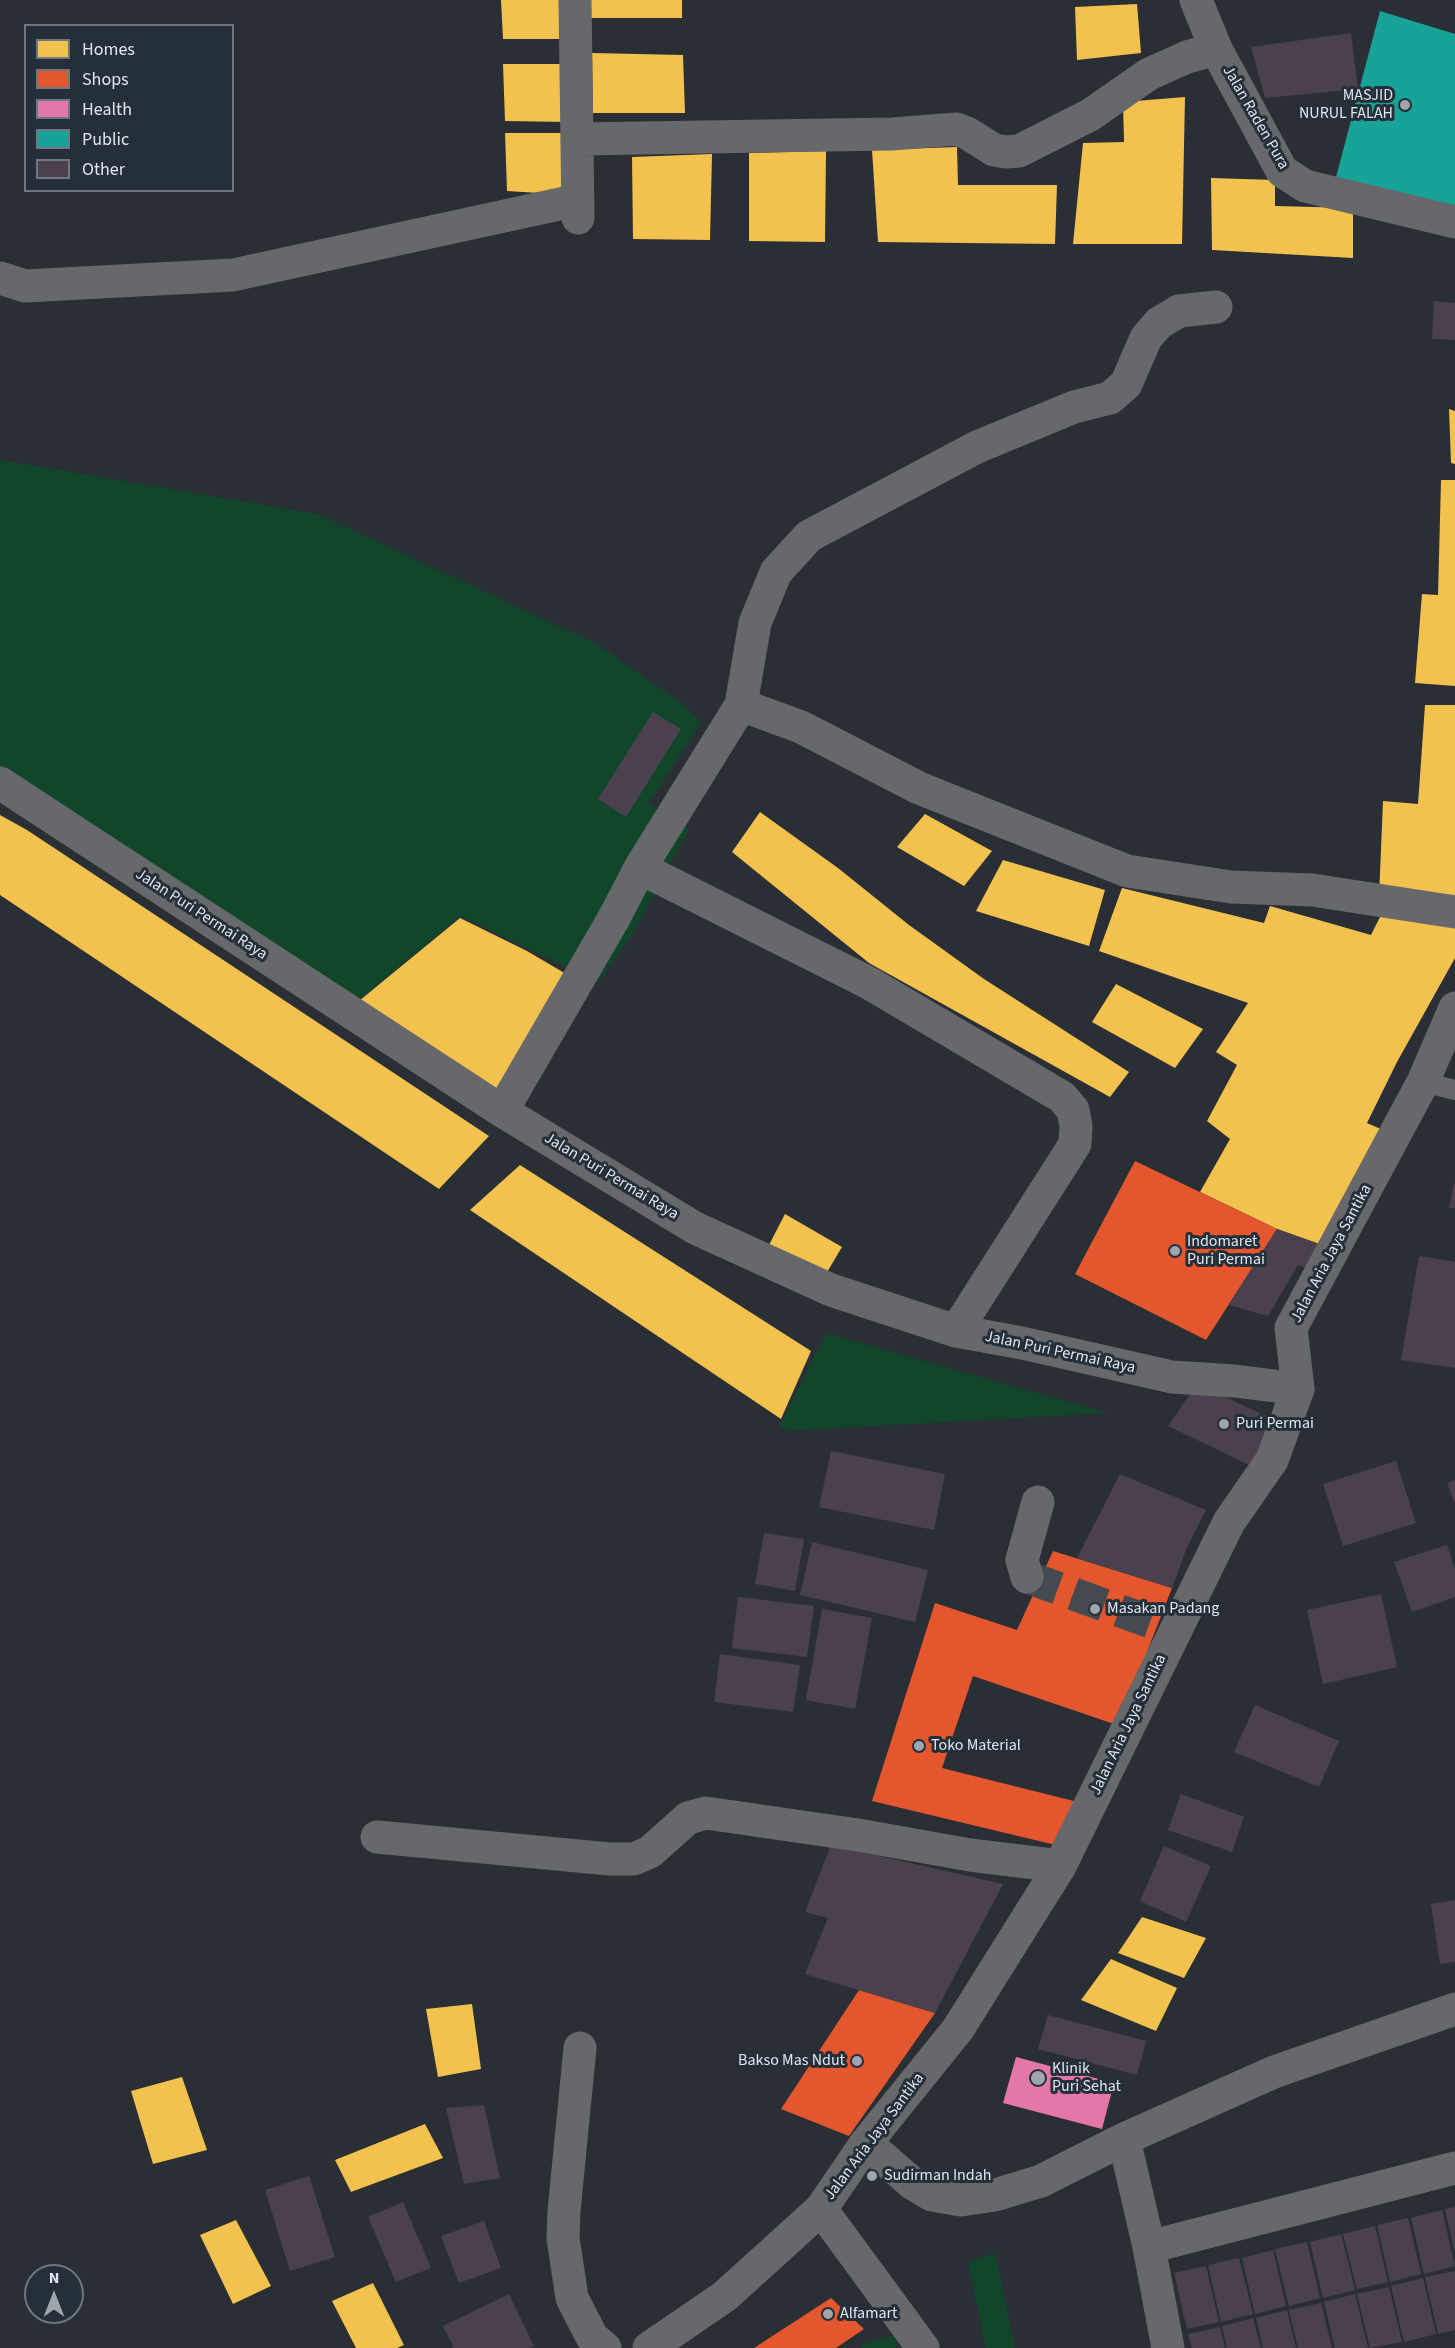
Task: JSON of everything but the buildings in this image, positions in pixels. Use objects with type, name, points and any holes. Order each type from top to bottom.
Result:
[{"type":"street","points":[[0,278],[25,286],[233,274],[578,209],[575,0]]},
{"type":"street","name":"Jalan Raden Pura","points":[[1196,0],[1215,48],[1282,171],[1305,186],[1455,222]]},
{"type":"street","points":[[578,139],[892,134],[956,129],[967,133],[994,150],[1019,151],[1090,115],[1149,74],[1187,57],[1215,48]]},
{"type":"street","points":[[502,1111],[614,918],[640,868],[741,705],[755,624],[776,572],[809,536],[977,447],[1074,407],[1110,398],[1126,384],[1146,338],[1159,323],[1179,311],[1215,307]]},
{"type":"street","points":[[741,705],[801,727],[919,788],[1127,871],[1231,887],[1312,890],[1455,912]]},
{"type":"street","name":"Jalan Puri Permai Raya","points":[[0,783],[502,1111],[695,1228],[831,1290],[956,1331],[1022,1343],[1172,1377],[1235,1381],[1298,1389]]},
{"type":"street","points":[[640,868],[869,983],[1062,1097],[1073,1110],[1076,1126],[1075,1144],[956,1331]]},
{"type":"street","name":"Jalan Aria Jaya Santika","points":[[649,2348],[725,2296],[821,2209],[866,2143],[958,2029],[1060,1866],[1169,1628],[1229,1522],[1272,1460],[1298,1389],[1291,1328],[1424,1082],[1455,1008]]},
{"type":"street","points":[[1027,1577],[1022,1560],[1038,1502]]},
{"type":"street","points":[[377,1837],[610,1859],[634,1859],[650,1852],[688,1818],[706,1813],[858,1835],[970,1855],[1060,1866]]},
{"type":"street","points":[[866,2143],[912,2183],[932,2195],[960,2199],[995,2195],[1041,2181],[1124,2139],[1274,2072],[1455,2009]]},
{"type":"street","points":[[580,2048],[563,2238],[572,2298],[592,2337],[605,2348]]},
{"type":"street","points":[[1124,2139],[1149,2247],[1168,2348]]},
{"type":"street","points":[[1149,2247],[1455,2168]]},
{"type":"street","points":[[821,2209],[923,2348]]},
{"type":"lane","points":[[1424,1082],[1455,1090]]},
{"type":"green space","points":[[0,460],[318,514],[595,643],[680,702],[701,722],[649,803],[689,829],[632,935],[598,983],[461,916],[347,1010],[0,779]]},
{"type":"green space","points":[[826,1333],[1107,1413],[787,1431],[779,1427]]},
{"type":"green space","points":[[995,2253],[1015,2348],[986,2348],[968,2262]]},
{"type":"green space","points":[[894,2335],[897,2348],[863,2348],[862,2344]]},
{"type":"tunnel","points":[[1027,1577],[1162,1626]]},
{"type":"place","name":"MASJID NURUL FALAH","points":[[1405,105]]},
{"type":"place","name":"Indomaret Puri Permai","points":[[1175,1251]]},
{"type":"place","name":"Puri Permai","points":[[1224,1424]]},
{"type":"place","name":"Masakan Padang","points":[[1095,1609]]},
{"type":"place","name":"Toko Material","points":[[919,1746]]},
{"type":"place","name":"Bakso Mas Ndut","points":[[857,2061]]},
{"type":"place","name":"Klinik Puri Sehat","points":[[1038,2078]]},
{"type":"place","name":"Sudirman Indah","points":[[872,2176]]},
{"type":"place","name":"Alfamart","points":[[828,2314]]}]
